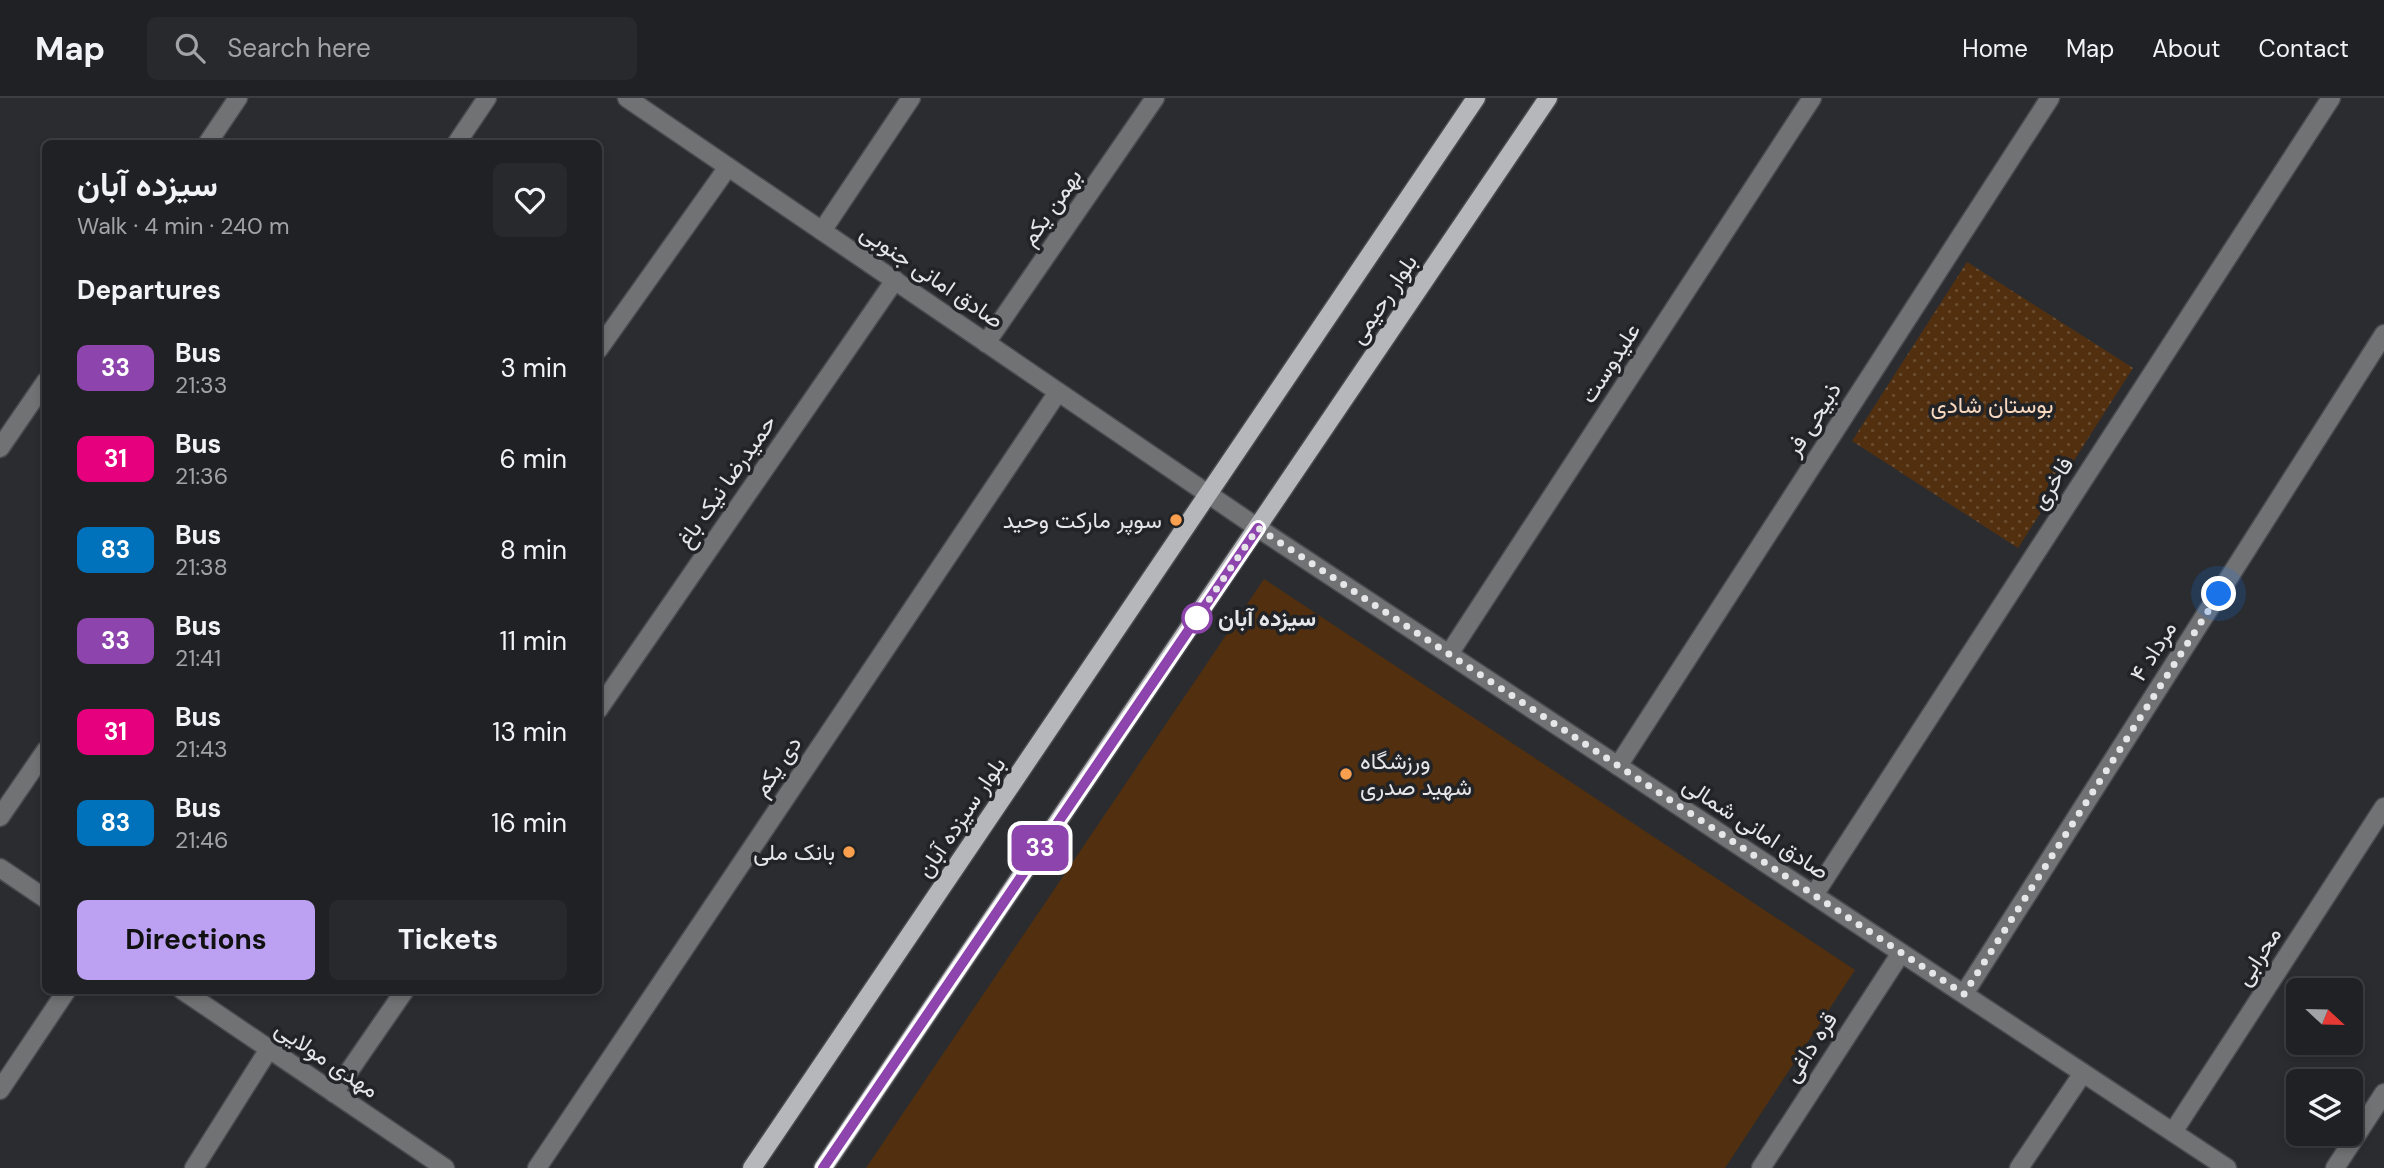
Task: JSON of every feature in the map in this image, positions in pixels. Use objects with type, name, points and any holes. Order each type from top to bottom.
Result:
[{"type":"main road","name":"بلوار رحیمی","points":[[1210,494],[1476,98]]},
{"type":"main road","name":"بلوار رحیمی","points":[[1258,528],[1548,98]]},
{"type":"main road","name":"بلوار سیزده آبان","points":[[752,1168],[1210,494]]},
{"type":"main road","points":[[823,1168],[1258,528]]},
{"type":"street","points":[[210,140],[238,98]]},
{"type":"street","points":[[459,140],[487,98]]},
{"type":"street","points":[[822,231],[911,98]]},
{"type":"street","name":"بهمن یکم","points":[[986,343],[1155,98]]},
{"type":"street","name":"علیدوست","points":[[1449,654],[1812,98]]},
{"type":"street","name":"ذبیحی فر","points":[[1618,766],[2050,98]]},
{"type":"street","name":"فاخری","points":[[1814,895],[2331,98]]},
{"type":"street","name":"صادق امانی جنوبی","points":[[636,101],[728,167],[1258,528]]},
{"type":"street","points":[[602,344],[728,167]]},
{"type":"street","name":"حمیدرضا نیک باغ","points":[[602,704],[895,280]]},
{"type":"street","name":"مرداد ۴","points":[[1964,994],[2384,334]]},
{"type":"street","points":[[0,448],[42,387]]},
{"type":"street","name":"دی یکم","points":[[537,1168],[1058,392]]},
{"type":"street","name":"صادق امانی شمالی","points":[[1258,528],[2227,1168]]},
{"type":"street","points":[[0,817],[42,756]]},
{"type":"street","name":"محرابی","points":[[2173,1132],[2384,807]]},
{"type":"street","points":[[0,868],[42,896]]},
{"type":"street","name":"قره داغی","points":[[1761,1168],[1901,953]]},
{"type":"street","points":[[0,1090],[63,994]]},
{"type":"street","name":"مهدی مولایی","points":[[188,994],[445,1168]]},
{"type":"street","points":[[334,1093],[402,994]]},
{"type":"street","points":[[194,1168],[269,1049]]},
{"type":"street","points":[[2019,1168],[2083,1073]]},
{"type":"street","points":[[2335,1168],[2384,1093]]},
{"type":"green space","name":"بوستان شادی","points":[[1967,262],[2133,368],[2018,548],[1852,441]]},
{"type":"green space","name":"ورزشگاه شهید صدری","points":[[1264,579],[1855,970],[1725,1168],[866,1168]]},
{"type":"bus line","name":"33","points":[[823,1168],[1258,528]]},
{"type":"place","name":"سوپر مارکت وحید","points":[[1176,520]]},
{"type":"place","name":"سیزده آبان","points":[[1197,618]]},
{"type":"place","name":"ورزشگاه شهید صدری","points":[[1346,774]]},
{"type":"place","name":"بانک ملی","points":[[849,852]]},
{"type":"route","points":[[1197,618],[1258,528],[1964,994],[2219,594]]}]
